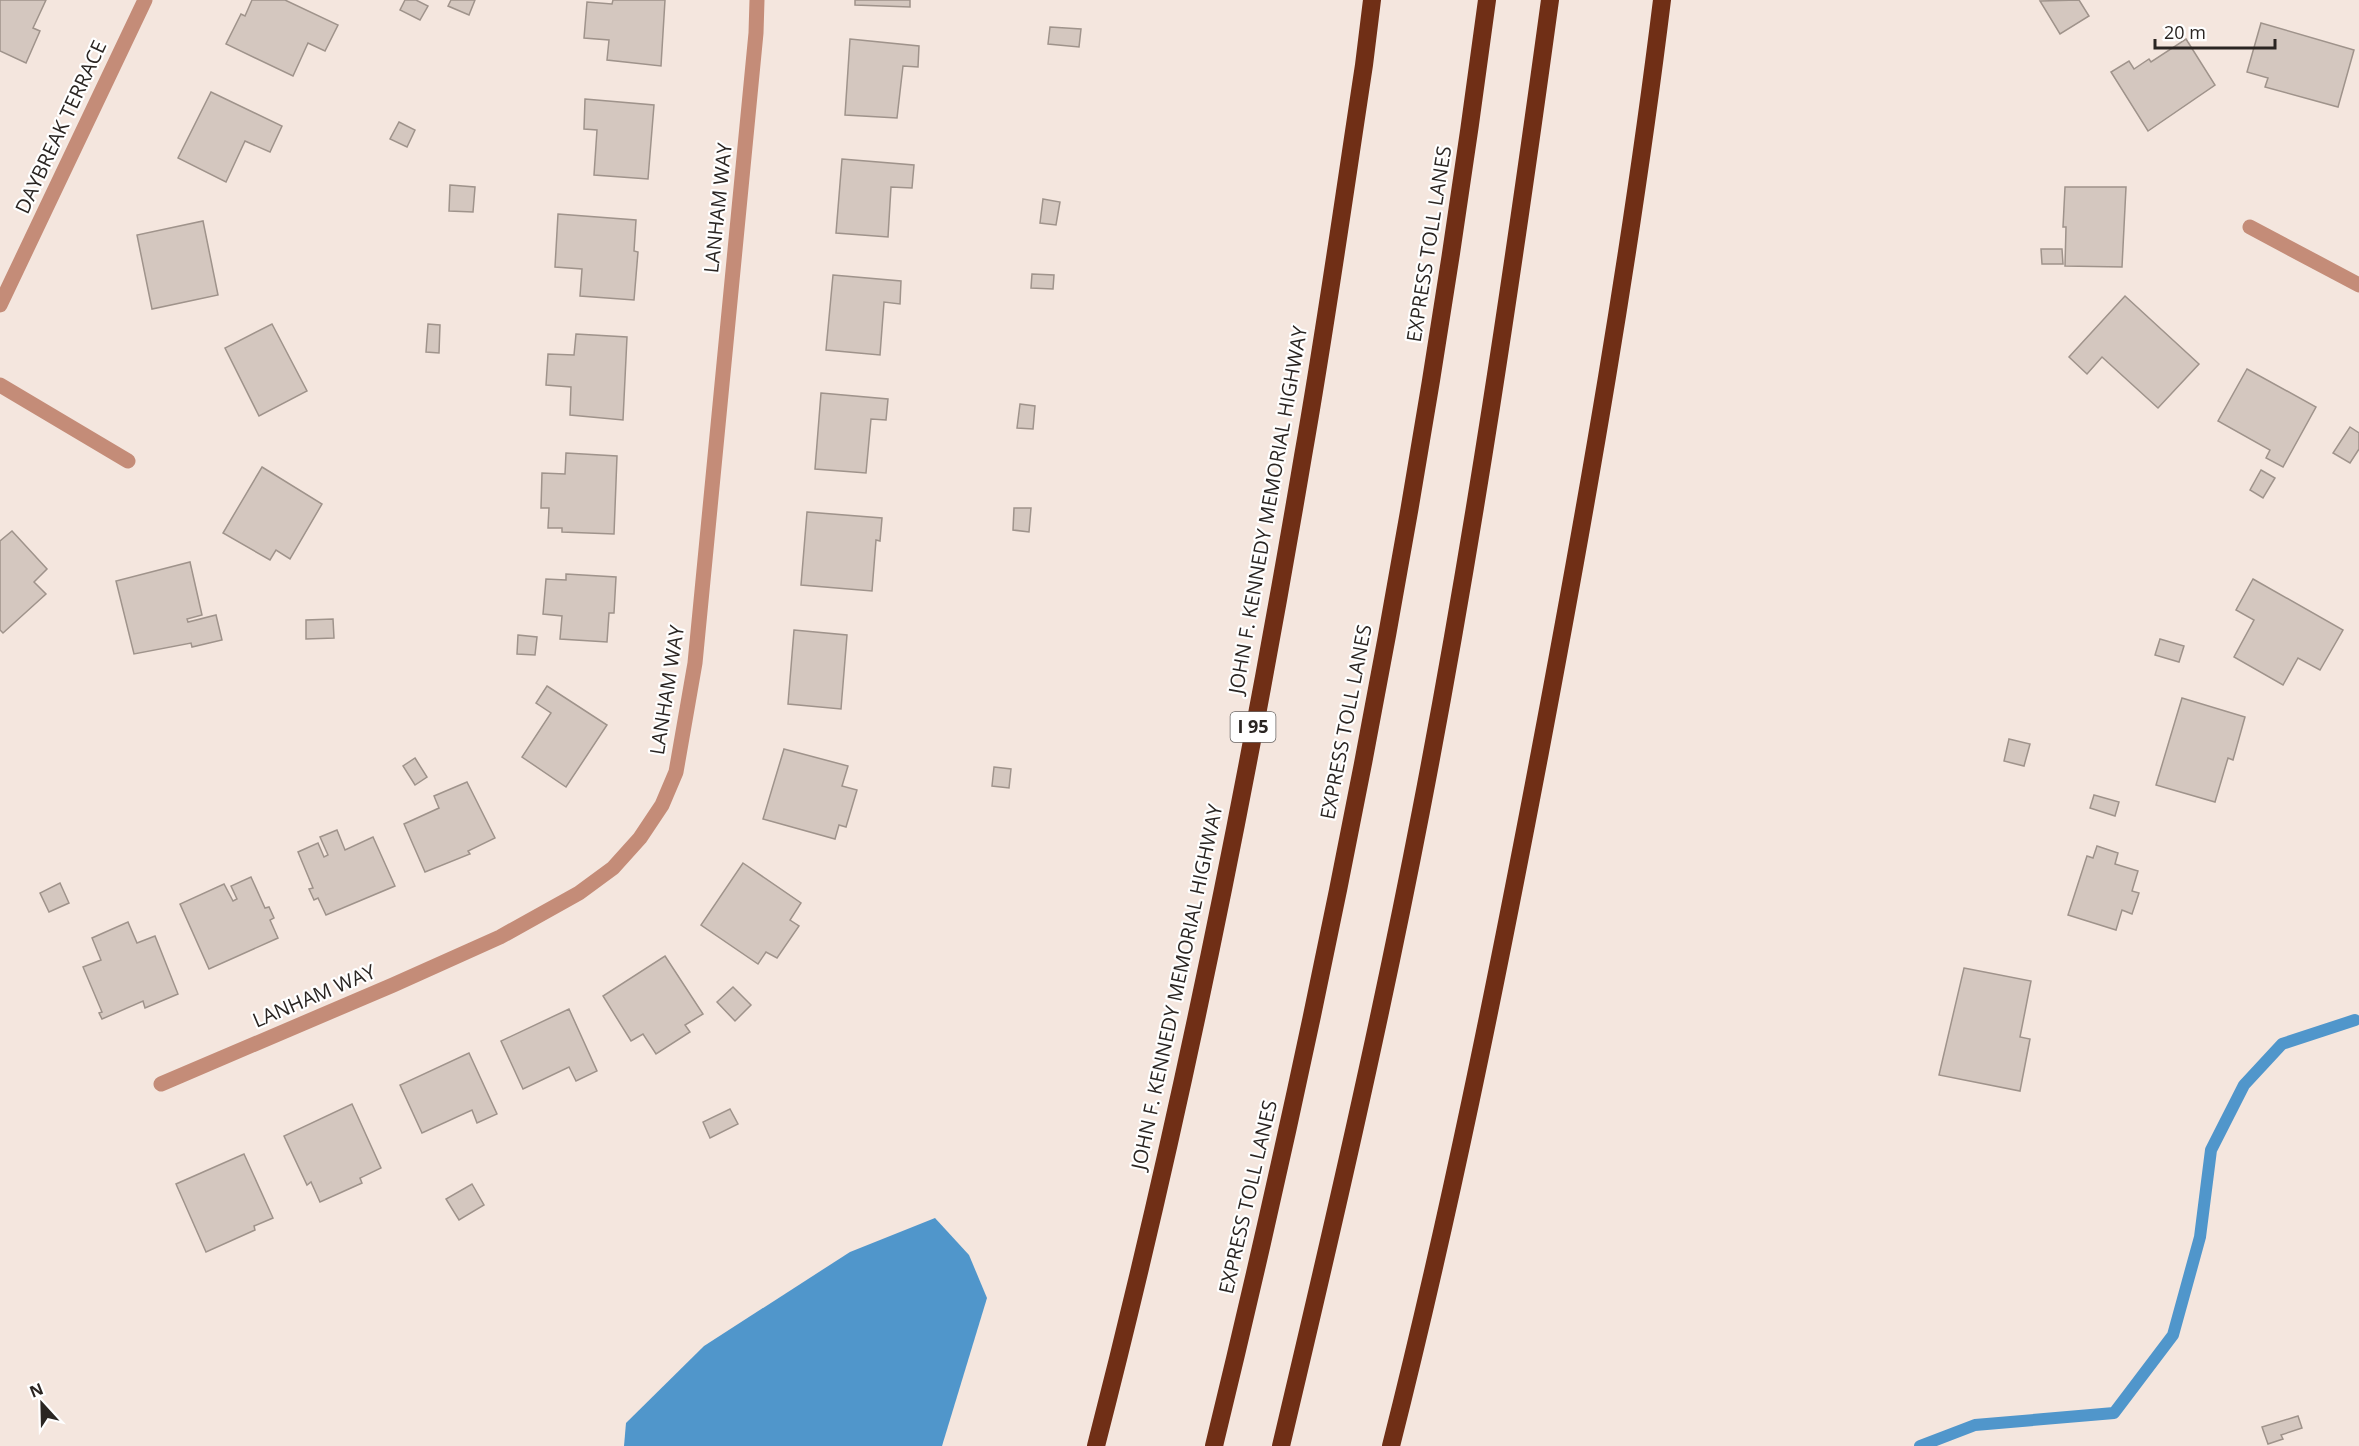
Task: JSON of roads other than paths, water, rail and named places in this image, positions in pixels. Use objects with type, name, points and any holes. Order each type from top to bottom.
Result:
[{"type":"highway","name":"JOHN F. KENNEDY MEMORIAL HIGHWAY","points":[[1096,1446],[1126,1329],[1221,903],[1303,456],[1364,65],[1372,0]]},
{"type":"highway","name":"EXPRESS TOLL LANES","points":[[1214,1446],[1295,1092],[1368,730],[1419,452],[1487,0]]},
{"type":"highway","points":[[1281,1446],[1359,1113],[1423,800],[1464,576],[1516,241],[1550,0]]},
{"type":"highway","points":[[1391,1446],[1450,1192],[1496,978],[1565,619],[1627,242],[1662,0]]},
{"type":"street","name":"DAYBREAK TERRACE","points":[[0,305],[145,0]]},
{"type":"street","name":"LANHAM WAY","points":[[161,1084],[500,937],[569,899],[613,868],[640,838],[662,805],[676,772],[695,663],[755,45],[757,0]]},
{"type":"street","points":[[2250,227],[2359,285]]},
{"type":"street","points":[[0,385],[128,460]]},
{"type":"water","points":[[935,1218],[969,1255],[987,1298],[942,1446],[624,1446],[626,1423],[704,1346],[850,1252]]},
{"type":"waterway","points":[[1920,1446],[1975,1425],[2114,1413],[2173,1335],[2200,1237],[2211,1150],[2244,1085],[2282,1044],[2355,1020]]}]
